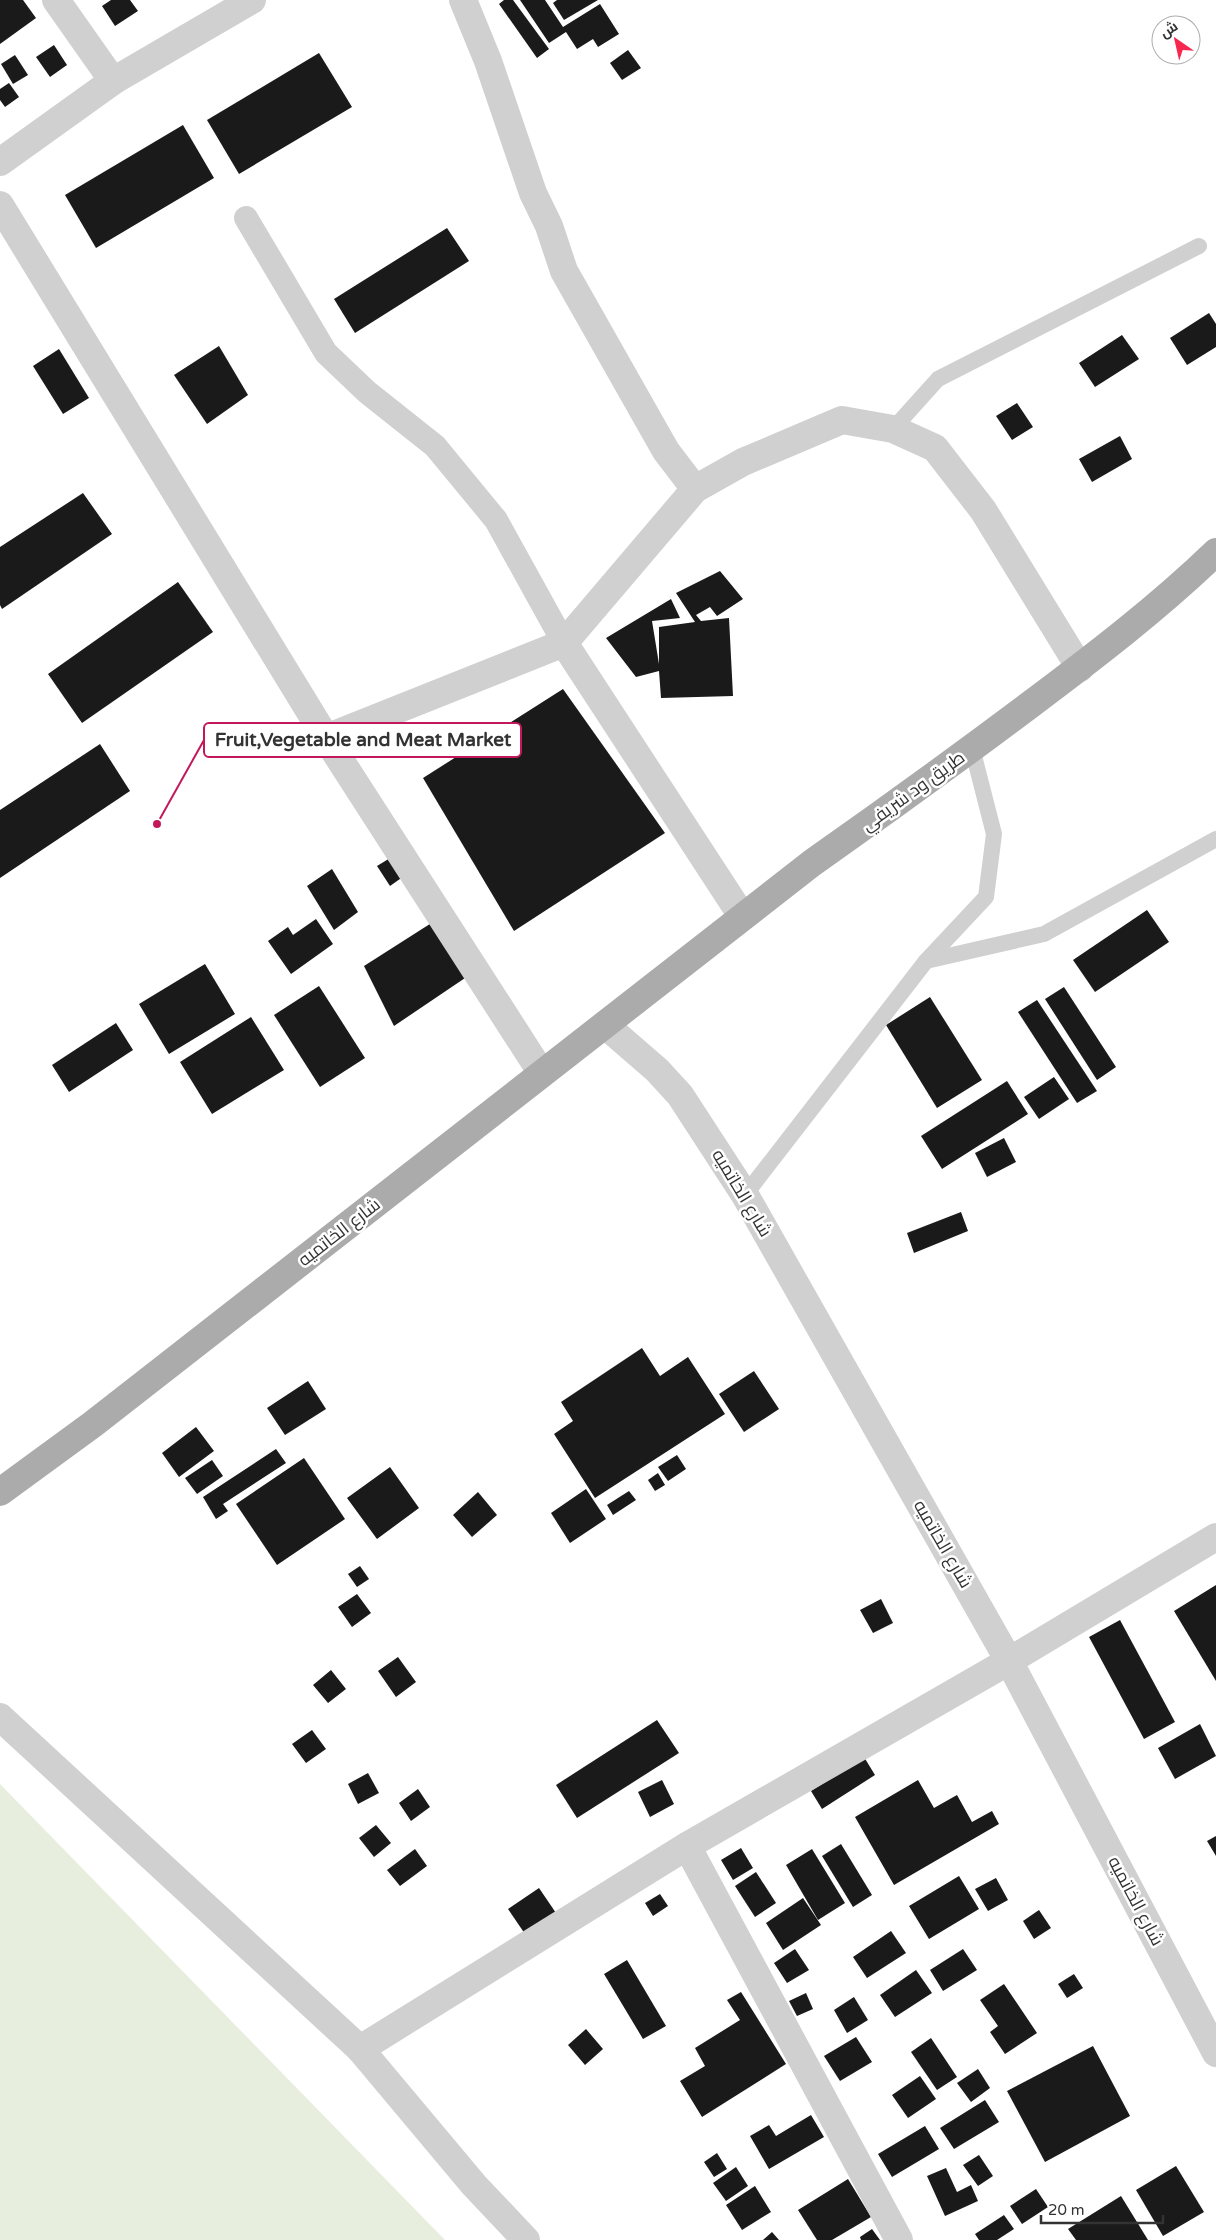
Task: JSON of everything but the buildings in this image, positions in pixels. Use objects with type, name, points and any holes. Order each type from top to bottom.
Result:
[{"type":"main road","name":"طريق ود شريفي","points":[[605,1025],[812,862],[1080,668],[1191,576],[1216,552]]},
{"type":"main road","name":"شارع الخاتميه","points":[[0,1492],[145,1384],[541,1072],[605,1025]]},
{"type":"street","points":[[56,0],[113,81]]},
{"type":"street","points":[[0,162],[113,81],[252,0]]},
{"type":"street","points":[[463,0],[488,61],[533,193],[549,226],[564,271],[666,451],[695,489]]},
{"type":"street","points":[[0,205],[326,738],[541,1072]]},
{"type":"street","points":[[246,218],[326,353],[367,392],[435,446],[496,520],[564,643],[742,916]]},
{"type":"street","points":[[326,738],[564,643],[695,489],[743,462],[842,420],[893,429],[935,448],[983,510],[1080,668]]},
{"type":"street","name":"شارع الخاتميه","points":[[605,1025],[644,1058],[680,1095],[745,1195],[1010,1661],[1216,2054]]},
{"type":"street","points":[[360,2049],[687,1846],[1010,1661],[1216,1538]]},
{"type":"street","points":[[0,1717],[360,2049],[474,2185],[526,2240]]},
{"type":"street","points":[[687,1846],[899,2240]]},
{"type":"lane","points":[[893,429],[938,379],[1199,246]]},
{"type":"lane","points":[[745,1195],[926,961],[986,897],[994,834],[972,748]]},
{"type":"lane","points":[[926,961],[1044,934],[1216,840]]},
{"type":"green space","points":[[0,1784],[445,2240],[0,2240]]},
{"type":"place","name":"Fruit,Vegetable and Meat Market","points":[[157,824]]}]
